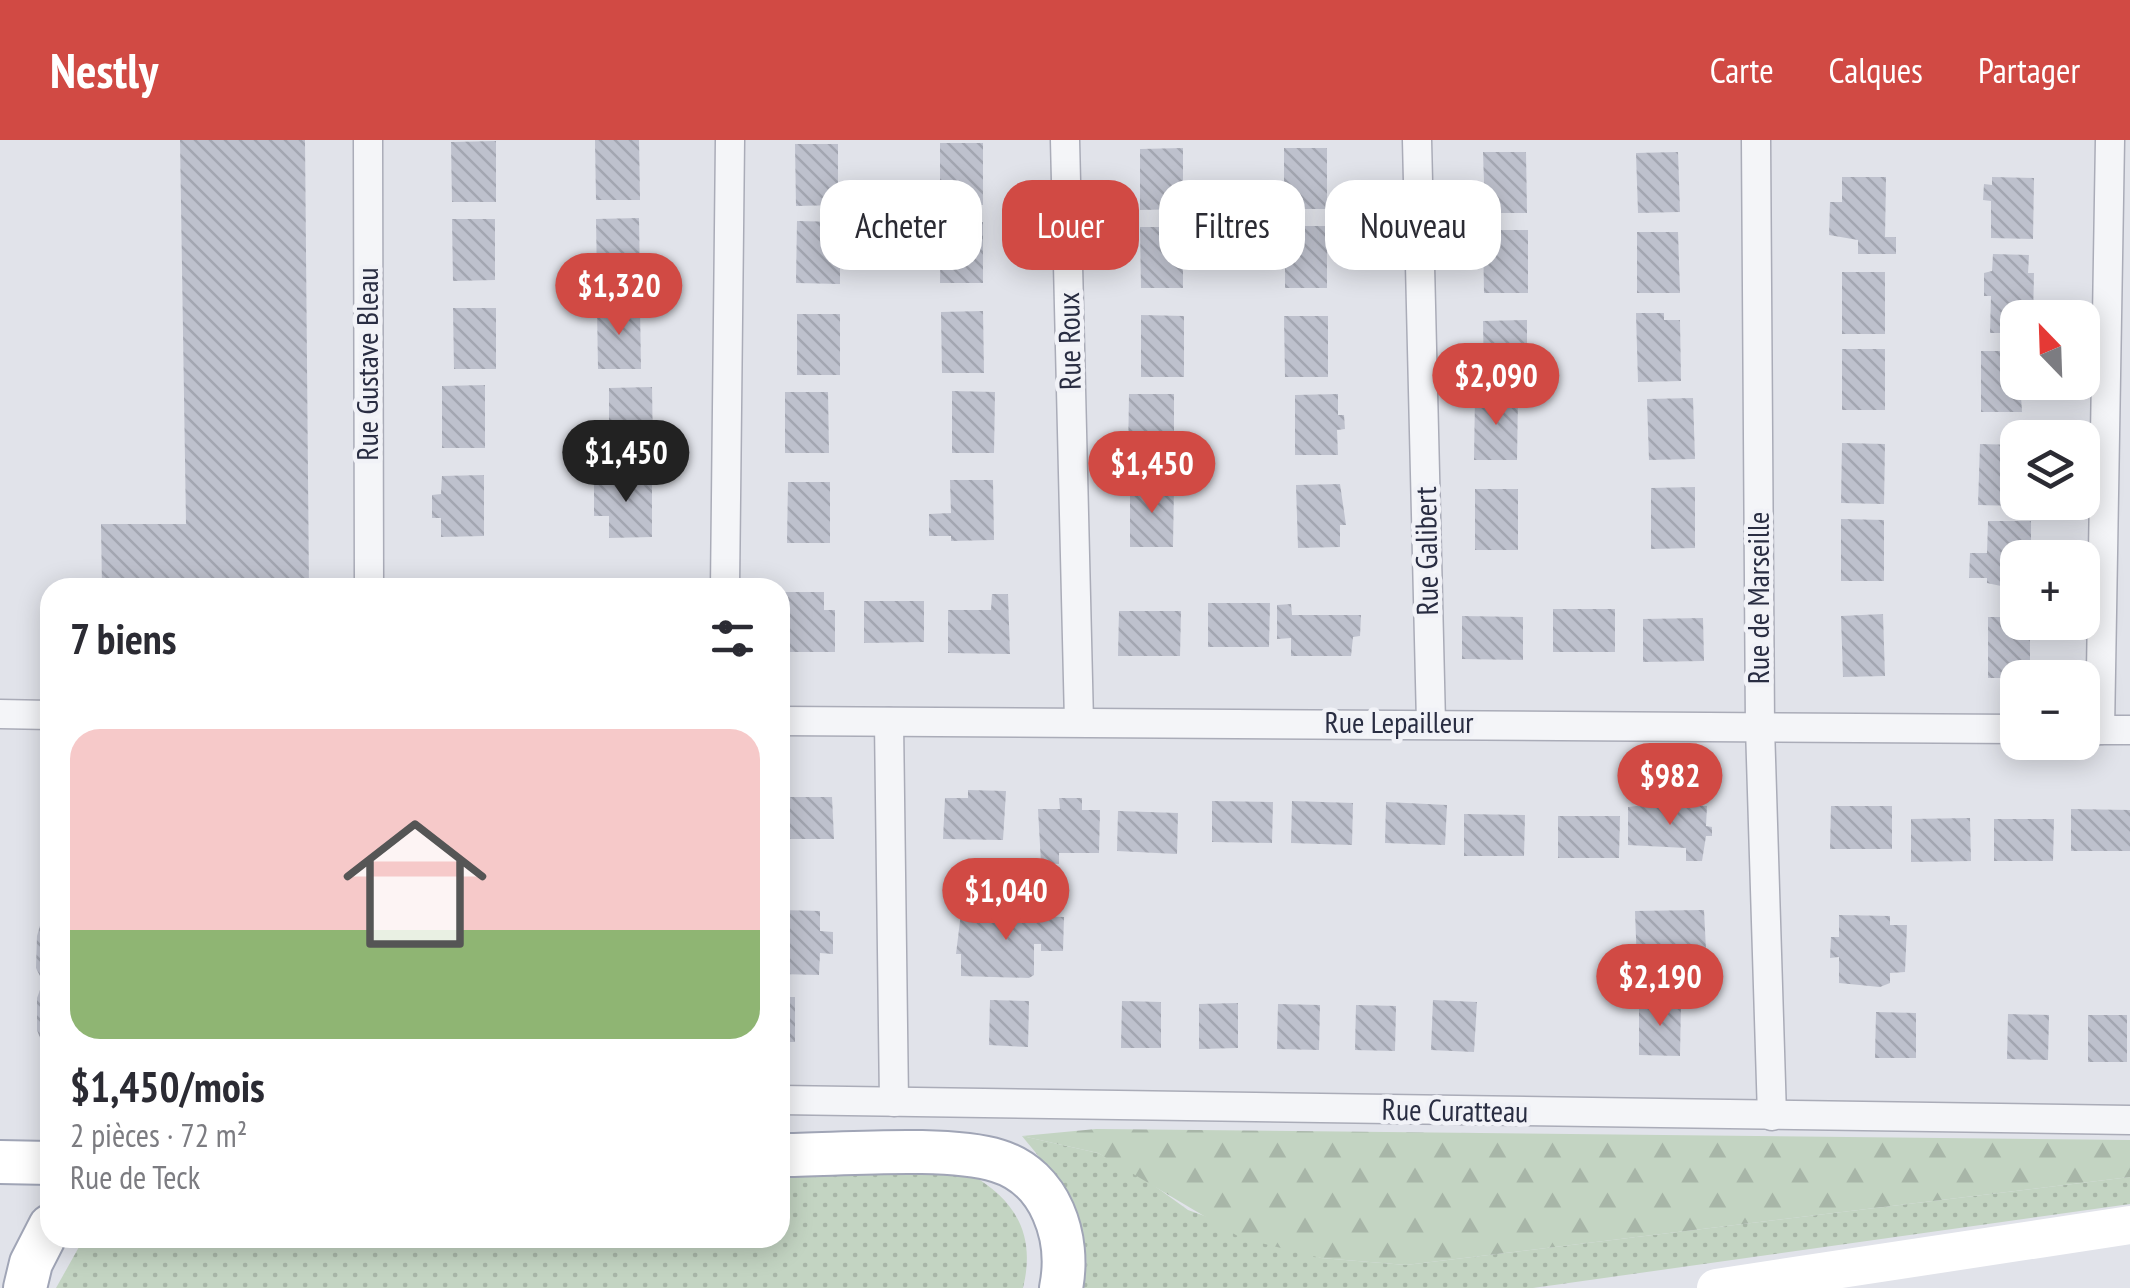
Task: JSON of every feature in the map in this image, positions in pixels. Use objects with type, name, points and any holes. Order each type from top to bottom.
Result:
[{"type":"main road","points":[[790,1155],[949,1154],[1007,1164],[1037,1187],[1058,1222],[1063,1251],[1061,1288]]},
{"type":"main road","points":[[0,1162],[40,1163]]},
{"type":"main road","points":[[1716,1288],[2130,1225]]},
{"type":"main road","points":[[25,1288],[40,1245]]},
{"type":"street","name":"Rue Gustave Bleau","points":[[368,140],[369,578]]},
{"type":"street","points":[[726,578],[730,140]]},
{"type":"street","name":"Rue Roux","points":[[1065,140],[1078,722]]},
{"type":"street","name":"Rue Galibert","points":[[1417,140],[1431,723]]},
{"type":"street","name":"Rue de Marseille","points":[[1756,140],[1760,727],[1772,1116]]},
{"type":"street","points":[[2093,660],[2110,140]]},
{"type":"street","points":[[0,714],[40,715]]},
{"type":"street","name":"Rue Lepailleur","points":[[790,721],[2000,729]]},
{"type":"street","points":[[890,722],[894,1102]]},
{"type":"street","points":[[2100,730],[2130,730]]},
{"type":"street","name":"Rue Curatteau","points":[[790,1100],[2130,1120]]},
{"type":"green space","points":[[1096,1129],[2130,1140],[2130,1177],[1406,1265],[1321,1258],[1241,1238],[1098,1153],[1022,1136]]},
{"type":"green space","points":[[1022,1136],[1098,1153],[1138,1174],[1188,1210],[1321,1258],[1406,1265],[2130,1177],[2130,1204],[1533,1288],[1083,1288],[1085,1244],[1080,1225],[1062,1188]]},
{"type":"green space","points":[[970,1174],[1000,1195],[1019,1221],[1027,1251],[1023,1288],[56,1288],[78,1248],[790,1248],[790,1175]]},
{"type":"building","points":[[180,140],[305,140],[309,578],[102,578],[101,524],[186,524]]},
{"type":"building","points":[[595,140],[639,140],[640,200],[596,200]]},
{"type":"building","points":[[496,141],[496,202],[452,202],[451,142]]},
{"type":"building","points":[[940,143],[983,143],[983,205],[982,180],[940,180]]},
{"type":"building","points":[[795,144],[838,144],[838,180],[820,180],[820,205],[796,206]]},
{"type":"building","points":[[1183,148],[1183,180],[1159,180],[1159,210],[1140,210],[1140,149]]},
{"type":"building","points":[[1284,148],[1327,148],[1325,209],[1305,209],[1305,180],[1284,180]]},
{"type":"building","points":[[1483,152],[1526,152],[1527,213],[1501,213],[1501,180],[1484,180]]},
{"type":"building","points":[[1678,152],[1680,212],[1638,213],[1636,153]]},
{"type":"building","points":[[1842,177],[1886,177],[1885,237],[1896,237],[1896,254],[1858,254],[1858,240],[1829,235],[1830,202],[1842,202]]},
{"type":"building","points":[[1992,177],[2034,178],[2033,239],[1991,238],[1991,201],[1983,200],[1984,184],[1992,185]]},
{"type":"building","points":[[639,218],[640,279],[597,280],[596,219]]},
{"type":"building","points":[[452,219],[495,219],[495,280],[453,281]]},
{"type":"building","points":[[797,221],[820,222],[820,270],[840,270],[840,284],[796,283]]},
{"type":"building","points":[[983,222],[983,283],[940,283],[940,270],[982,270]]},
{"type":"building","points":[[1305,226],[1325,226],[1327,288],[1285,288],[1285,270],[1305,270]]},
{"type":"building","points":[[1140,227],[1159,227],[1159,270],[1183,270],[1183,288],[1141,288]]},
{"type":"building","points":[[1501,230],[1528,230],[1528,293],[1484,293],[1484,270],[1501,270]]},
{"type":"building","points":[[1637,232],[1678,232],[1680,293],[1637,293]]},
{"type":"building","points":[[1993,254],[2029,255],[2028,273],[2034,273],[2033,300],[2000,300],[2000,333],[1990,333],[1991,296],[1984,296],[1984,273],[1992,271]]},
{"type":"building","points":[[1842,272],[1885,272],[1885,334],[1842,334]]},
{"type":"building","points":[[640,307],[641,369],[598,369],[597,308]]},
{"type":"building","points":[[453,308],[496,308],[496,369],[454,369]]},
{"type":"building","points":[[983,311],[984,373],[942,373],[941,312]]},
{"type":"building","points":[[1636,313],[1664,313],[1664,320],[1680,320],[1681,381],[1638,382]]},
{"type":"building","points":[[797,314],[840,314],[840,375],[797,375]]},
{"type":"building","points":[[1141,315],[1184,316],[1184,377],[1141,377]]},
{"type":"building","points":[[1284,316],[1328,316],[1328,377],[1285,377]]},
{"type":"building","points":[[1527,320],[1527,382],[1484,383],[1483,321]]},
{"type":"building","points":[[1842,349],[1885,349],[1885,410],[1842,410]]},
{"type":"building","points":[[1981,351],[2000,351],[2000,400],[2021,400],[2022,412],[1981,412]]},
{"type":"building","points":[[485,385],[485,448],[442,448],[442,386]]},
{"type":"building","points":[[652,387],[653,449],[609,449],[609,388]]},
{"type":"building","points":[[952,391],[995,392],[994,453],[952,453]]},
{"type":"building","points":[[785,392],[828,392],[829,453],[785,453]]},
{"type":"building","points":[[1129,394],[1174,394],[1174,456],[1128,456]]},
{"type":"building","points":[[1338,394],[1338,415],[1344,415],[1345,429],[1337,430],[1338,455],[1295,455],[1295,395]]},
{"type":"building","points":[[1475,397],[1518,397],[1517,460],[1474,460]]},
{"type":"building","points":[[1693,398],[1695,459],[1649,460],[1647,399]]},
{"type":"building","points":[[1842,443],[1885,444],[1884,504],[1841,503]]},
{"type":"building","points":[[1980,444],[2000,445],[2000,506],[1978,505]]},
{"type":"building","points":[[484,475],[484,536],[441,537],[441,518],[432,518],[432,495],[441,494],[442,476]]},
{"type":"building","points":[[609,476],[652,476],[652,537],[609,538],[609,516],[594,516],[594,482],[609,482]]},
{"type":"building","points":[[950,480],[993,480],[994,540],[951,541],[951,536],[929,536],[929,514],[951,513]]},
{"type":"building","points":[[788,482],[830,482],[830,543],[787,543]]},
{"type":"building","points":[[1174,484],[1173,547],[1130,547],[1130,485]]},
{"type":"building","points":[[1340,484],[1346,525],[1340,525],[1340,547],[1298,548],[1296,485]]},
{"type":"building","points":[[1695,487],[1695,548],[1651,549],[1651,488]]},
{"type":"building","points":[[1475,489],[1518,489],[1518,550],[1475,550]]},
{"type":"building","points":[[1841,519],[1884,520],[1884,581],[1841,581]]},
{"type":"building","points":[[1988,521],[2031,521],[2031,540],[2000,540],[2000,586],[1987,583],[1987,578],[1969,578],[1970,553],[1987,553]]},
{"type":"building","points":[[790,592],[824,592],[824,610],[835,610],[835,652],[790,652]]},
{"type":"building","points":[[992,594],[1008,594],[1010,654],[948,653],[948,610],[991,610]]},
{"type":"building","points":[[864,601],[924,601],[924,642],[864,643]]},
{"type":"building","points":[[1208,603],[1270,603],[1269,647],[1208,647]]},
{"type":"building","points":[[1291,604],[1292,615],[1361,615],[1360,636],[1353,637],[1351,656],[1291,656],[1291,638],[1277,639],[1277,605]]},
{"type":"building","points":[[1553,609],[1615,609],[1615,652],[1553,652]]},
{"type":"building","points":[[1119,611],[1181,611],[1180,656],[1118,656]]},
{"type":"building","points":[[1883,614],[1885,676],[1843,677],[1841,616]]},
{"type":"building","points":[[1462,616],[1523,617],[1523,660],[1462,659]]},
{"type":"building","points":[[1988,617],[2000,617],[2000,640],[2030,640],[2030,660],[2000,660],[2000,678],[1988,678]]},
{"type":"building","points":[[1703,618],[1704,661],[1643,662],[1643,619]]},
{"type":"building","points":[[968,790],[1006,791],[1003,840],[943,839],[945,798],[968,798]]},
{"type":"building","points":[[790,797],[832,797],[834,839],[790,839]]},
{"type":"building","points":[[1059,798],[1082,798],[1082,810],[1100,810],[1099,853],[1059,853],[1059,864],[1041,863],[1038,809],[1060,809]]},
{"type":"building","points":[[1212,801],[1273,802],[1272,843],[1212,842]]},
{"type":"building","points":[[1292,801],[1353,803],[1352,845],[1291,843]]},
{"type":"building","points":[[1386,802],[1447,805],[1445,845],[1385,843]]},
{"type":"building","points":[[1707,806],[1706,826],[1712,827],[1712,836],[1706,836],[1702,861],[1686,861],[1686,848],[1628,845],[1628,807]]},
{"type":"building","points":[[1831,806],[1892,806],[1892,849],[1830,849]]},
{"type":"building","points":[[2071,809],[2130,810],[2130,851],[2071,851]]},
{"type":"building","points":[[1118,811],[1178,813],[1177,854],[1117,851]]},
{"type":"building","points":[[1464,814],[1525,815],[1524,856],[1464,856]]},
{"type":"building","points":[[1558,816],[1620,816],[1619,858],[1558,858]]},
{"type":"building","points":[[1970,818],[1971,861],[1911,862],[1911,819]]},
{"type":"building","points":[[1994,819],[2054,819],[2053,861],[1994,861]]},
{"type":"building","points":[[790,910],[820,911],[820,931],[833,932],[833,954],[820,953],[819,975],[790,974]]},
{"type":"building","points":[[1704,910],[1708,990],[1638,991],[1635,911]]},
{"type":"building","points":[[961,913],[1064,917],[1063,951],[1041,951],[1041,944],[1034,944],[1034,975],[1029,978],[961,976],[961,954],[956,954]]},
{"type":"building","points":[[1839,915],[1890,916],[1890,925],[1907,925],[1905,972],[1890,973],[1890,983],[1880,987],[1839,983],[1839,957],[1830,958],[1831,937],[1839,937]]},
{"type":"building","points":[[40,926],[40,976],[36,968]]},
{"type":"building","points":[[40,990],[40,1038],[37,1030]]},
{"type":"building","points":[[790,997],[795,997],[795,1042],[790,1042]]},
{"type":"building","points":[[990,1000],[1029,1001],[1028,1047],[989,1045]]},
{"type":"building","points":[[1433,1000],[1477,1002],[1474,1052],[1431,1050]]},
{"type":"building","points":[[1122,1001],[1161,1002],[1161,1048],[1121,1048]]},
{"type":"building","points":[[1681,1002],[1680,1056],[1639,1055],[1639,1003]]},
{"type":"building","points":[[1238,1003],[1238,1048],[1199,1049],[1199,1004]]},
{"type":"building","points":[[1278,1004],[1320,1005],[1319,1050],[1277,1049]]},
{"type":"building","points":[[1356,1005],[1396,1006],[1395,1051],[1355,1050]]},
{"type":"building","points":[[1876,1012],[1916,1013],[1916,1058],[1875,1058]]},
{"type":"building","points":[[2008,1014],[2049,1015],[2048,1060],[2007,1059]]},
{"type":"building","points":[[2088,1015],[2127,1015],[2127,1062],[2088,1062]]}]
